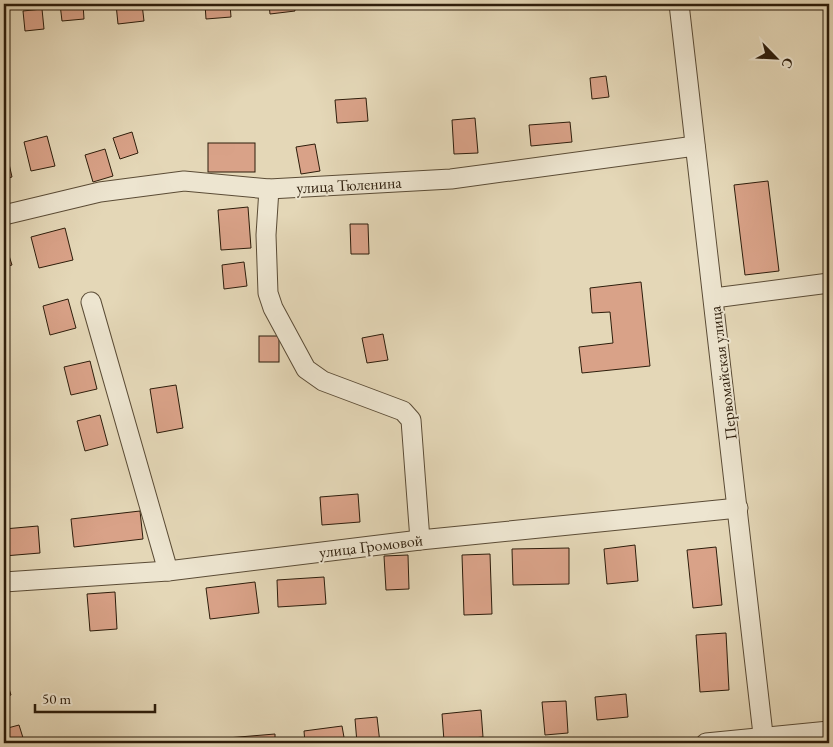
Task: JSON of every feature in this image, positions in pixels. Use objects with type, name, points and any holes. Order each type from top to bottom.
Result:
[{"type":"street","name":"Первомайская улица","points":[[679,4],[763,740]]},
{"type":"street","name":"улица Тюленина","points":[[4,215],[100,192],[184,181],[269,190],[451,179],[695,146]]},
{"type":"street","points":[[269,190],[266,235],[268,293],[273,308],[306,369],[323,381],[403,411],[411,420],[420,540]]},
{"type":"street","points":[[714,298],[829,283]]},
{"type":"street","points":[[91,302],[168,571]]},
{"type":"street","name":"улица Громовой","points":[[4,582],[168,571],[420,540],[738,508]]},
{"type":"street","points":[[706,743],[763,740],[829,731]]},
{"type":"building","points":[[60,4],[83,4],[84,19],[62,21]]},
{"type":"building","points":[[116,4],[142,4],[144,21],[118,24]]},
{"type":"building","points":[[205,4],[230,4],[231,17],[206,19]]},
{"type":"building","points":[[269,4],[294,4],[295,11],[270,14]]},
{"type":"building","points":[[42,9],[44,29],[25,31],[23,11]]},
{"type":"building","points":[[4,18],[6,18],[9,47],[4,48]]},
{"type":"building","points":[[606,76],[609,97],[592,99],[590,78]]},
{"type":"building","points":[[366,98],[368,121],[337,123],[335,100]]},
{"type":"building","points":[[475,118],[478,153],[454,154],[452,120]]},
{"type":"building","points":[[570,122],[572,142],[531,146],[529,125]]},
{"type":"building","points":[[132,132],[138,153],[120,159],[113,138]]},
{"type":"building","points":[[47,136],[55,166],[31,171],[24,142]]},
{"type":"building","points":[[208,143],[255,143],[255,172],[208,172]]},
{"type":"building","points":[[315,144],[320,171],[301,174],[296,147]]},
{"type":"building","points":[[105,149],[113,176],[93,182],[85,155]]},
{"type":"building","points":[[7,155],[12,177],[4,179],[4,156]]},
{"type":"building","points":[[768,181],[779,271],[745,275],[734,185]]},
{"type":"building","points":[[248,207],[251,248],[221,250],[218,210]]},
{"type":"building","points":[[350,224],[368,224],[369,254],[351,254]]},
{"type":"building","points":[[65,228],[73,260],[39,268],[31,237]]},
{"type":"building","points":[[4,240],[12,265],[4,267]]},
{"type":"building","points":[[244,262],[247,286],[224,289],[222,265]]},
{"type":"building","points":[[641,282],[650,366],[582,373],[579,347],[613,343],[610,312],[592,313],[590,288]]},
{"type":"building","points":[[68,299],[76,328],[50,335],[43,306]]},
{"type":"building","points":[[383,334],[388,360],[367,363],[362,338]]},
{"type":"building","points":[[259,336],[279,336],[279,362],[259,362]]},
{"type":"building","points":[[90,361],[97,389],[71,395],[64,367]]},
{"type":"building","points":[[176,385],[183,428],[157,433],[150,389]]},
{"type":"building","points":[[100,415],[108,445],[85,451],[77,421]]},
{"type":"building","points":[[358,494],[360,522],[322,525],[320,497]]},
{"type":"building","points":[[140,511],[143,539],[74,547],[71,519]]},
{"type":"building","points":[[38,526],[40,553],[4,556],[4,529]]},
{"type":"building","points":[[635,545],[638,581],[607,584],[604,549]]},
{"type":"building","points":[[716,547],[722,605],[693,608],[687,550]]},
{"type":"building","points":[[569,548],[569,584],[513,585],[512,549]]},
{"type":"building","points":[[490,554],[492,614],[464,615],[462,555]]},
{"type":"building","points":[[408,555],[409,589],[386,590],[384,556]]},
{"type":"building","points":[[324,577],[326,604],[278,607],[277,580]]},
{"type":"building","points":[[255,582],[259,613],[210,619],[206,588]]},
{"type":"building","points":[[115,592],[117,629],[90,631],[87,594]]},
{"type":"building","points":[[726,633],[729,690],[700,692],[696,635]]},
{"type":"building","points":[[4,677],[11,695],[4,697]]},
{"type":"building","points":[[626,694],[628,717],[597,720],[595,697]]},
{"type":"building","points":[[566,701],[568,733],[545,735],[542,702]]},
{"type":"building","points":[[481,710],[483,737],[444,741],[442,714]]},
{"type":"building","points":[[377,717],[380,743],[357,743],[355,719]]},
{"type":"building","points":[[19,725],[24,741],[4,743],[4,729]]},
{"type":"building","points":[[342,726],[345,743],[305,743],[304,731]]},
{"type":"building","points":[[275,734],[275,743],[216,743],[215,739]]}]
